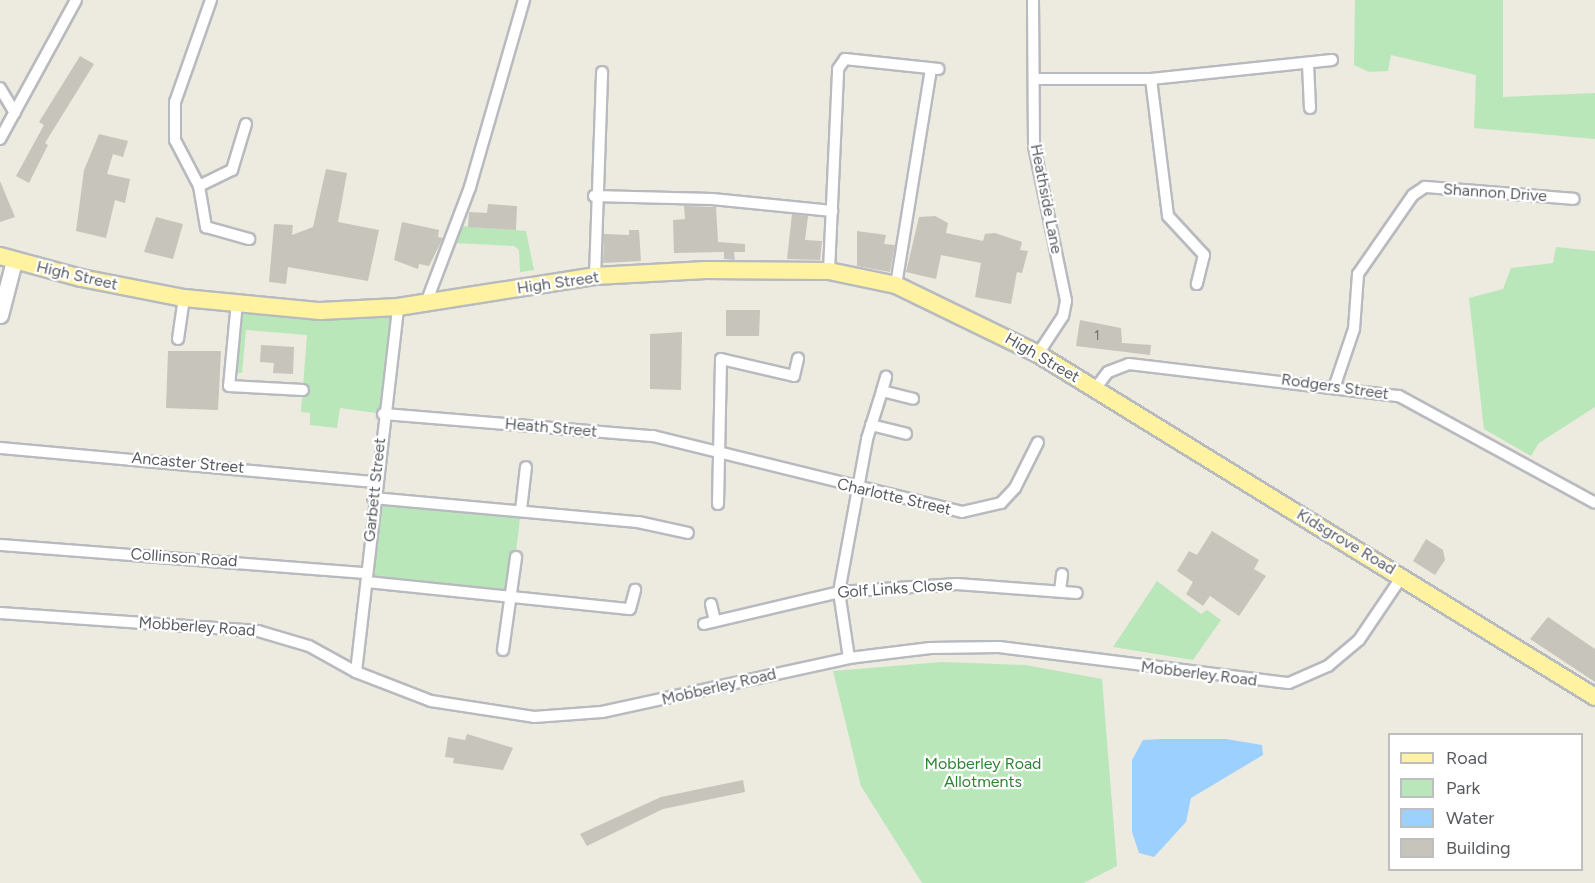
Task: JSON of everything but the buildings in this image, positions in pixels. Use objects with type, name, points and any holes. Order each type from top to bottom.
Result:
[{"type":"main road","name":"High Street","points":[[7,259],[184,298],[320,311],[398,307],[595,276],[706,270],[830,272],[896,285],[1038,354],[1095,389]]},
{"type":"main road","name":"Kidsgrove Road","points":[[1095,389],[1403,575],[1595,697]]},
{"type":"street","points":[[0,139],[76,0]]},
{"type":"street","points":[[426,303],[474,177],[524,0]]},
{"type":"street","name":"Heathside Lane","points":[[1033,0],[1034,146],[1066,301],[1063,316],[1038,354]]},
{"type":"street","points":[[206,2],[172,121],[175,140],[199,186],[206,227],[249,239]]},
{"type":"street","points":[[830,272],[838,69],[844,59],[934,69],[896,285]]},
{"type":"street","points":[[1034,79],[1151,79],[1332,60]]},
{"type":"street","points":[[1308,64],[1310,108]]},
{"type":"street","points":[[595,276],[594,195],[602,72]]},
{"type":"street","points":[[1151,79],[1168,216],[1209,255],[1197,284]]},
{"type":"street","points":[[0,88],[15,113]]},
{"type":"street","points":[[199,186],[232,170],[246,124]]},
{"type":"street","name":"Shannon Drive","points":[[1335,385],[1354,329],[1358,274],[1413,195],[1425,188],[1574,199]]},
{"type":"street","points":[[594,195],[712,199],[832,211]]},
{"type":"street","points":[[0,315],[7,259]]},
{"type":"street","points":[[178,339],[184,298]]},
{"type":"street","points":[[237,302],[229,386],[303,390]]},
{"type":"street","name":"Garbett Street","points":[[356,672],[373,498],[398,307]]},
{"type":"street","points":[[718,504],[717,455],[721,359],[794,376],[798,358]]},
{"type":"street","name":"Rodgers Street","points":[[1095,389],[1107,372],[1129,364],[1335,385],[1399,396],[1595,502]]},
{"type":"street","points":[[849,658],[839,592],[855,488],[885,377]]},
{"type":"street","points":[[882,391],[913,399]]},
{"type":"street","name":"Heath Street","points":[[383,414],[653,436],[717,455]]},
{"type":"street","points":[[871,425],[906,434]]},
{"type":"street","name":"Charlotte Street","points":[[717,455],[962,512],[982,511],[1001,503],[1015,488],[1038,442]]},
{"type":"street","name":"Ancaster Street","points":[[0,448],[375,482]]},
{"type":"street","points":[[521,510],[526,467]]},
{"type":"street","points":[[373,498],[638,522],[688,533]]},
{"type":"street","name":"Collinson Road","points":[[0,545],[367,577],[630,609],[635,590]]},
{"type":"street","points":[[503,650],[516,557]]},
{"type":"street","points":[[1059,591],[1062,574]]},
{"type":"street","name":"Mobberley Road","points":[[0,613],[258,631],[309,646],[356,672],[431,701],[534,717],[602,712],[849,658],[930,648],[999,647],[1289,683],[1328,666],[1359,640],[1403,575]]},
{"type":"street","name":"Golf Links Close","points":[[704,624],[839,592],[957,584],[1077,593]]},
{"type":"street","points":[[711,604],[715,621]]},
{"type":"green space","points":[[1355,0],[1503,0],[1503,97],[1595,93],[1595,139],[1474,128],[1476,75],[1391,55],[1388,71],[1369,72],[1354,65]]},
{"type":"green space","points":[[461,226],[526,231],[534,270],[516,273],[520,272],[519,250],[514,246],[454,243]]},
{"type":"green space","points":[[1556,247],[1595,251],[1595,407],[1539,443],[1531,456],[1484,429],[1469,298],[1503,289],[1511,268],[1553,263]]},
{"type":"green space","points":[[237,306],[397,312],[383,414],[340,408],[337,428],[310,425],[310,413],[301,412],[307,335],[246,330],[242,373],[230,372]]},
{"type":"green space","points":[[373,498],[521,510],[511,594],[367,582]]},
{"type":"green space","points":[[1157,581],[1201,614],[1207,610],[1221,620],[1193,660],[1113,647]]},
{"type":"green space","name":"Mobberley Road Allotments","points":[[942,662],[1025,665],[1102,679],[1117,866],[1084,883],[922,883],[861,786],[833,671]]},
{"type":"water","points":[[1226,739],[1262,745],[1263,755],[1191,798],[1186,822],[1154,857],[1139,853],[1132,832],[1132,760],[1143,740]]}]
